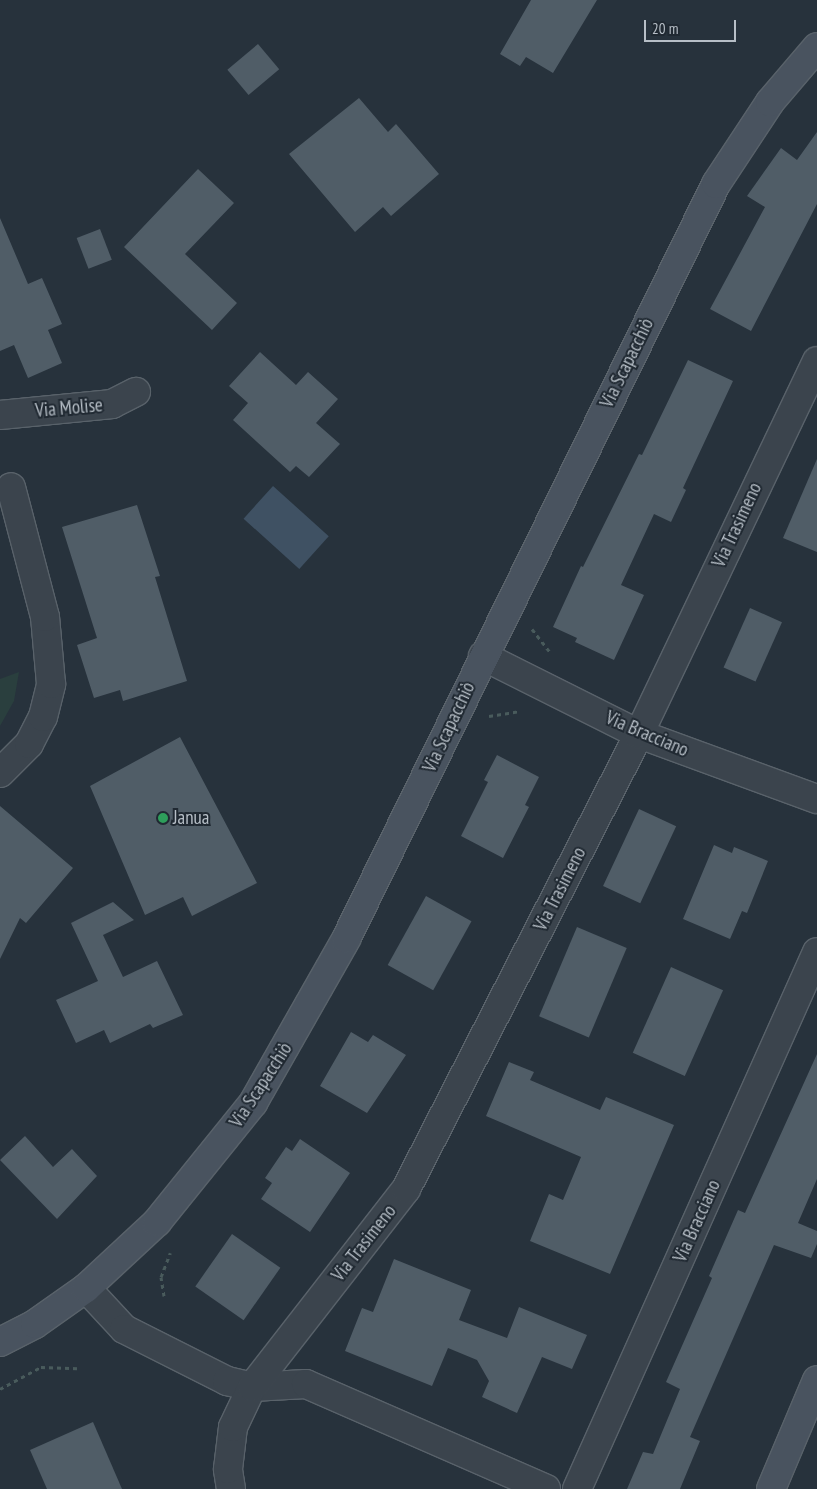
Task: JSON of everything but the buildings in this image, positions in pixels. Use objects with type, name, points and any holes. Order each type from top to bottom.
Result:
[{"type":"street","name":"Via Scapacchiò","points":[[0,1342],[35,1324],[86,1288],[157,1222],[253,1103],[346,938],[716,184],[770,102],[817,47]]},
{"type":"street","name":"Via Trasimeno","points":[[231,1489],[228,1469],[233,1427],[252,1388],[406,1189],[639,734],[817,361]]},
{"type":"street","name":"Via Molise","points":[[0,415],[112,404],[136,392]]},
{"type":"street","points":[[0,773],[29,744],[44,717],[51,684],[45,617],[11,487]]},
{"type":"street","name":"Via Bracciano","points":[[483,656],[639,734],[817,799]]},
{"type":"street","name":"Via Bracciano","points":[[578,1489],[817,952]]},
{"type":"street","points":[[86,1288],[124,1329],[227,1381],[252,1388],[306,1384],[546,1489]]},
{"type":"street","points":[[771,1489],[817,1380]]},
{"type":"path","points":[[0,1389],[40,1366],[77,1368]]},
{"type":"green space","points":[[19,672],[14,701],[0,726],[0,679]]},
{"type":"water","points":[[273,486],[329,536],[299,569],[244,519]]},
{"type":"place","name":"Janua","points":[[163,818]]}]
